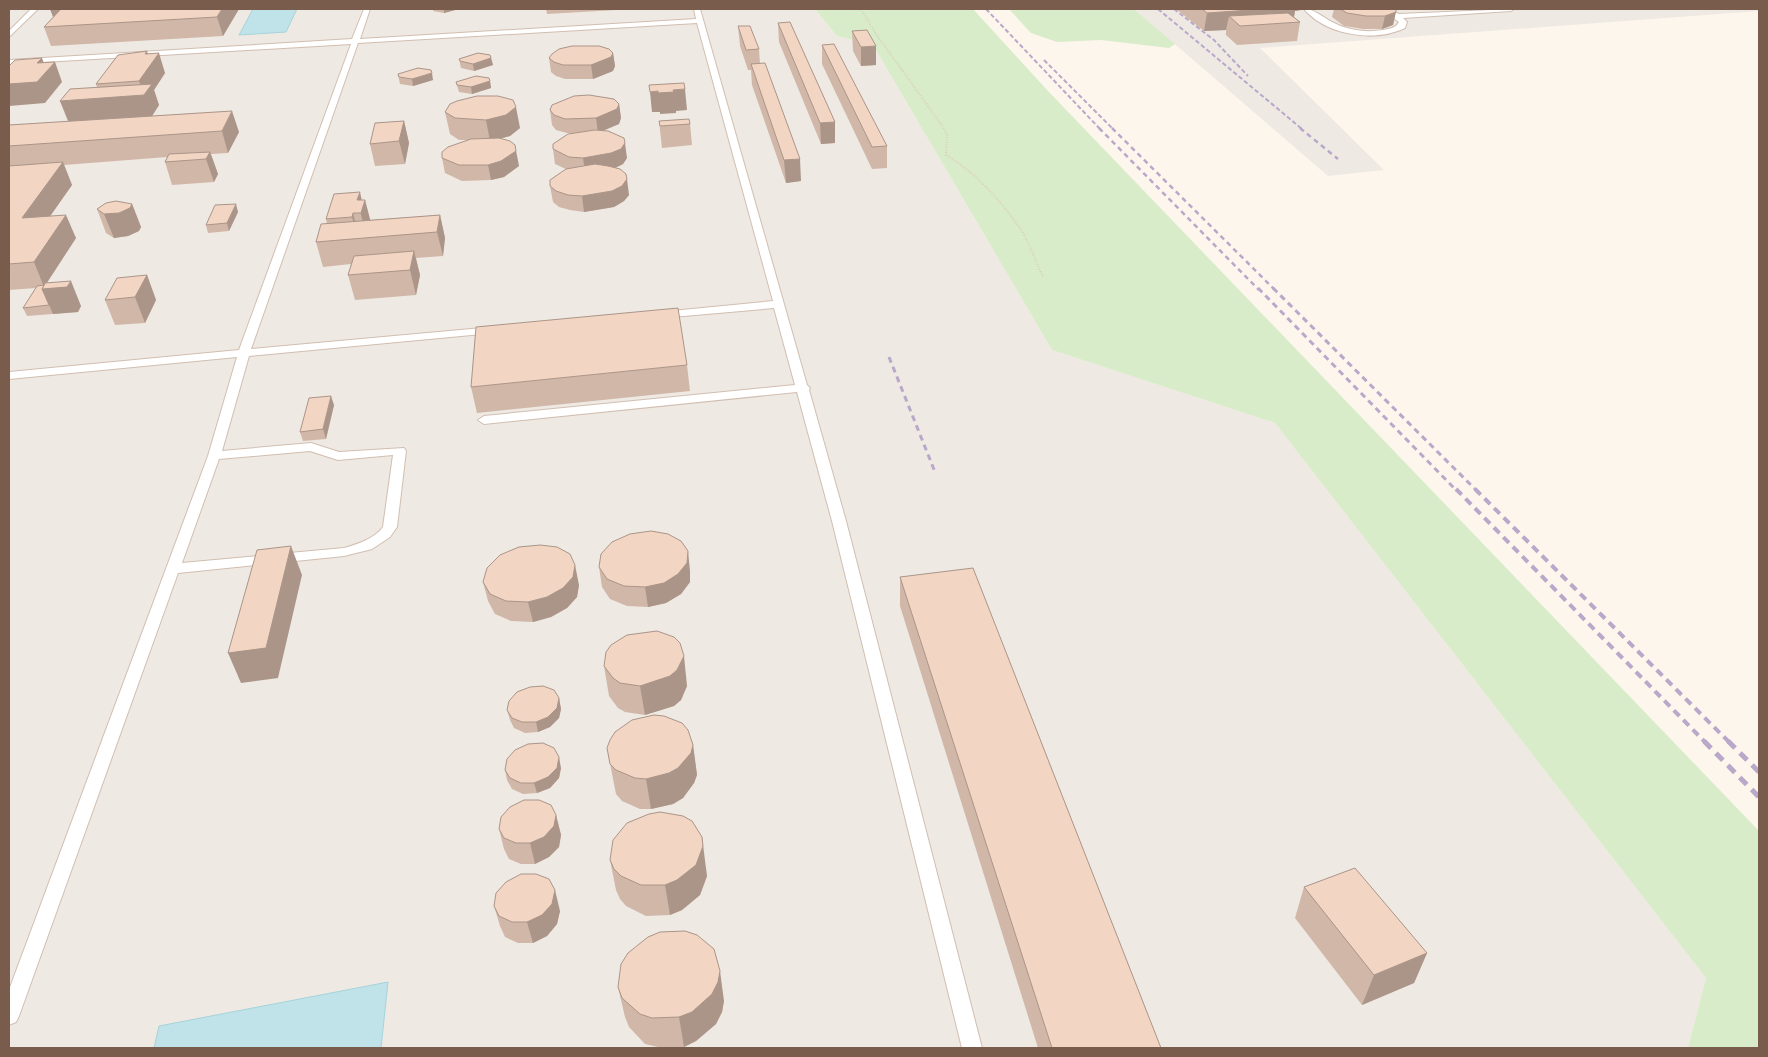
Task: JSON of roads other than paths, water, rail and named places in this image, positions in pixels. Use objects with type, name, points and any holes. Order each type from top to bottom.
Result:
[{"type":"lane","points":[[9,35],[35,9]]},
{"type":"lane","points":[[9,1016],[171,569],[214,456],[244,353],[367,9]]},
{"type":"lane","points":[[1307,9],[1315,9]]},
{"type":"lane","points":[[1307,9],[1329,24],[1364,32],[1398,29],[1402,26],[1403,22],[1398,16],[1384,9]]},
{"type":"lane","points":[[1398,16],[1511,9]]},
{"type":"lane","points":[[9,62],[355,41],[699,15],[804,388],[972,1048]]},
{"type":"lane","points":[[651,316],[780,304]]},
{"type":"lane","points":[[9,375],[502,329]]},
{"type":"lane","points":[[484,420],[804,388]]},
{"type":"lane","points":[[171,569],[350,551],[376,541],[390,527],[400,452],[338,456],[311,447],[214,456]]},
{"type":"water","points":[[253,9],[297,9],[286,32],[239,35]]},
{"type":"water","points":[[388,982],[381,1048],[154,1048],[159,1026]]},
{"type":"railway","points":[[986,9],[1100,129]]},
{"type":"railway","points":[[1158,9],[1302,129]]},
{"type":"railway","points":[[1174,9],[1214,40],[1248,76]]},
{"type":"railway","points":[[1044,60],[1112,128]]},
{"type":"railway","points":[[1099,128],[1259,290]]},
{"type":"railway","points":[[1112,128],[1275,290]]},
{"type":"railway","points":[[1300,128],[1338,159]]},
{"type":"railway","points":[[1258,288],[1457,491]]},
{"type":"railway","points":[[1273,288],[1477,491]]},
{"type":"railway","points":[[889,357],[935,472]]},
{"type":"railway","points":[[1456,489],[1705,742]]},
{"type":"railway","points":[[1475,489],[1729,742]]},
{"type":"railway","points":[[1704,741],[1759,797]]},
{"type":"railway","points":[[1729,742],[1759,772]]}]
